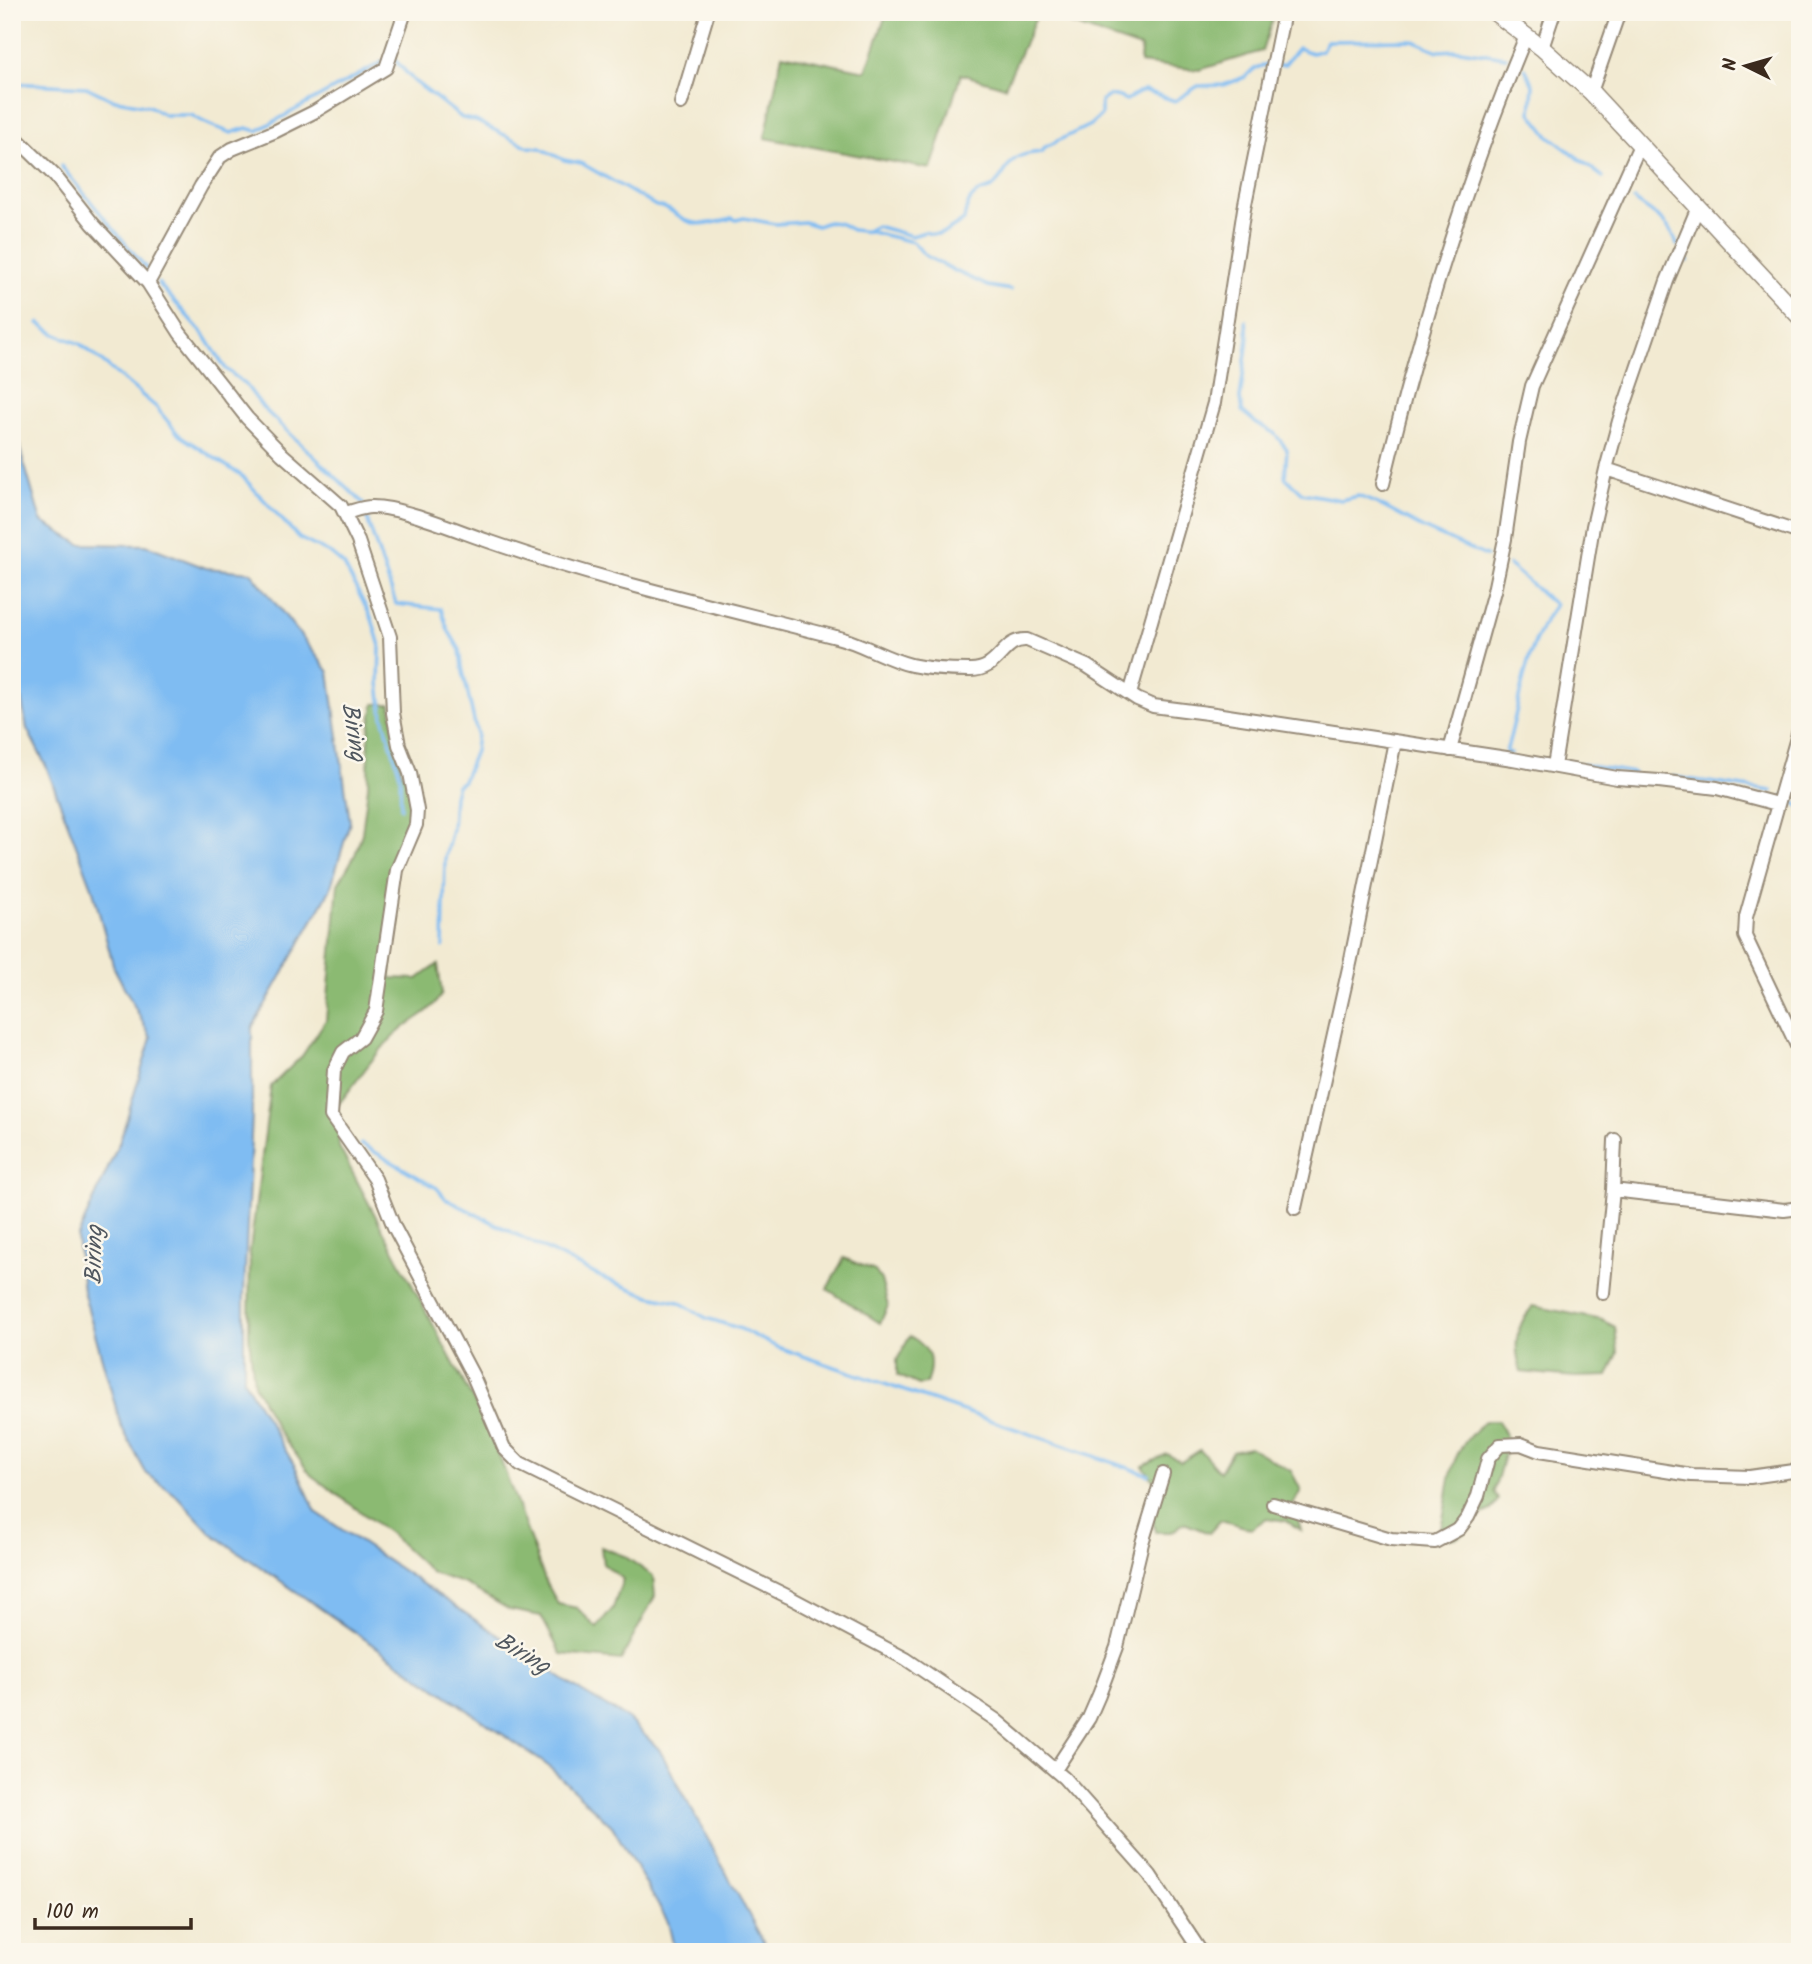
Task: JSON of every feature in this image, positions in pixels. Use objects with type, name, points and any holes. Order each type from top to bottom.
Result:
[{"type":"street","points":[[148,283],[187,210],[220,157],[314,111],[386,68],[405,12]]},
{"type":"street","points":[[681,103],[708,12]]},
{"type":"street","points":[[1130,694],[1214,403],[1244,209],[1284,12]]},
{"type":"street","points":[[1494,12],[1542,48],[1591,92],[1800,317]]},
{"type":"street","points":[[1542,48],[1554,12]]},
{"type":"street","points":[[1591,92],[1619,12]]},
{"type":"street","points":[[1382,484],[1450,236],[1502,93],[1526,36]]},
{"type":"street","points":[[12,134],[55,176],[93,224],[148,283],[180,333],[247,418],[282,454],[322,487],[345,513],[358,541],[390,637],[393,713],[417,810],[416,825],[397,870],[376,1010],[361,1038],[343,1052],[334,1070],[331,1116],[375,1179],[394,1227],[473,1377],[504,1448],[520,1464],[789,1597],[906,1659],[996,1720],[1055,1770],[1150,1875],[1201,1952]]},
{"type":"street","points":[[1450,750],[1505,539],[1519,442],[1532,386],[1640,145]]},
{"type":"street","points":[[1554,766],[1593,526],[1605,469],[1667,281],[1698,206]]},
{"type":"street","points":[[1605,469],[1800,533]]},
{"type":"street","points":[[345,513],[371,507],[408,513],[524,554],[603,578],[844,639],[910,665],[984,669],[1017,640],[1027,640],[1087,666],[1153,706],[1395,741],[1617,778],[1717,788],[1777,804]]},
{"type":"street","points":[[1800,727],[1746,917],[1745,936],[1800,1052]]},
{"type":"street","points":[[1295,1208],[1351,959],[1395,741]]},
{"type":"street","points":[[1602,1293],[1613,1190],[1615,1140]]},
{"type":"street","points":[[1613,1190],[1784,1210],[1800,1208]]},
{"type":"street","points":[[1273,1504],[1391,1539],[1435,1542],[1459,1529],[1468,1517],[1478,1496],[1488,1459],[1500,1445],[1521,1444],[1539,1451],[1691,1475],[1749,1477],[1800,1470]]},
{"type":"street","points":[[1055,1770],[1088,1718],[1112,1659],[1142,1543],[1164,1474]]},
{"type":"green space","points":[[887,12],[1275,12],[1262,51],[1199,70],[1140,63],[1141,48],[1038,13],[1005,87],[961,74],[931,169],[765,138],[782,54],[866,71]]},
{"type":"green space","points":[[374,704],[391,704],[402,772],[418,794],[412,830],[394,858],[390,884],[393,923],[390,978],[418,979],[438,964],[442,994],[427,1011],[383,1047],[337,1106],[339,1147],[492,1436],[545,1580],[558,1604],[577,1608],[597,1628],[613,1608],[623,1579],[603,1564],[601,1547],[624,1556],[653,1576],[655,1596],[621,1660],[561,1654],[541,1616],[510,1610],[465,1584],[432,1573],[389,1533],[311,1475],[277,1429],[254,1384],[249,1335],[250,1250],[271,1086],[302,1056],[326,1020],[338,884],[355,855],[362,833],[368,787],[369,732]]},
{"type":"green space","points":[[844,1258],[875,1271],[881,1280],[888,1306],[880,1323],[827,1289]]},
{"type":"green space","points":[[1533,1306],[1602,1320],[1615,1327],[1618,1353],[1608,1376],[1575,1377],[1521,1372],[1517,1337],[1522,1321]]},
{"type":"green space","points":[[910,1336],[922,1345],[929,1356],[930,1368],[926,1384],[919,1385],[897,1375],[897,1360]]},
{"type":"green space","points":[[1484,1421],[1498,1421],[1508,1441],[1494,1491],[1498,1500],[1491,1510],[1456,1538],[1438,1536],[1455,1459]]},
{"type":"green space","points":[[1250,1447],[1291,1471],[1301,1490],[1293,1505],[1301,1530],[1286,1521],[1267,1518],[1251,1529],[1221,1520],[1209,1533],[1184,1523],[1172,1532],[1155,1532],[1150,1502],[1155,1482],[1143,1466],[1167,1454],[1181,1462],[1200,1450],[1220,1472],[1232,1451]]},
{"type":"water","name":"Biring","points":[[12,411],[41,521],[80,544],[146,545],[206,568],[251,572],[329,672],[350,822],[330,890],[252,1028],[244,1380],[296,1468],[316,1512],[576,1688],[628,1719],[659,1749],[769,1952],[675,1952],[668,1922],[612,1826],[547,1765],[211,1533],[176,1495],[146,1473],[121,1426],[83,1291],[77,1238],[120,1141],[151,1038],[114,968],[92,887],[46,766],[27,729],[20,692],[12,685]]},
{"type":"waterway","points":[[865,232],[876,226],[912,236],[925,232],[936,234],[950,229],[964,220],[972,198],[994,186],[1016,158],[1042,152],[1045,147],[1090,125],[1101,115],[1101,102],[1110,96],[1126,100],[1144,90],[1175,101],[1198,86],[1224,85],[1245,77],[1264,65],[1284,65],[1298,48],[1312,53],[1322,50],[1327,41],[1412,40],[1438,51],[1460,50],[1506,57]]},
{"type":"waterway","points":[[395,60],[414,81],[462,118],[476,121],[529,147],[540,148],[564,160],[581,163],[688,221],[707,224],[744,218],[775,224],[804,222],[817,226],[828,222],[839,223],[852,230],[913,242],[926,256],[955,271],[988,286],[1011,290]]},
{"type":"waterway","points":[[12,83],[86,87],[111,99],[149,106],[165,115],[192,115],[231,133],[247,128],[257,131],[382,62]]},
{"type":"waterway","points":[[1525,68],[1533,85],[1531,113],[1548,135],[1603,177]]},
{"type":"waterway","points":[[61,166],[147,269]]},
{"type":"waterway","points":[[1634,200],[1666,225],[1677,245]]},
{"type":"waterway","points":[[1681,255],[1688,261]]},
{"type":"waterway","points":[[158,283],[205,336],[226,369],[246,385],[263,408],[363,503]]},
{"type":"waterway","points":[[1246,321],[1248,338],[1240,399],[1242,411],[1274,433],[1287,449],[1285,477],[1302,493],[1341,500],[1358,496],[1486,556]]},
{"type":"waterway","points":[[39,323],[55,334],[80,344],[93,354],[156,407],[179,435],[242,476],[299,538],[331,554],[344,565],[372,619],[380,646],[379,683],[383,717],[400,775],[401,808]]},
{"type":"waterway","points":[[366,516],[396,604],[441,609],[448,630],[460,650],[477,734],[475,751],[454,796],[452,829],[445,858],[443,947]]},
{"type":"waterway","points":[[1509,565],[1555,605],[1544,622],[1529,657],[1506,752],[1510,753]]},
{"type":"waterway","points":[[1566,762],[1634,773]]},
{"type":"waterway","points":[[1673,777],[1772,791]]},
{"type":"waterway","points":[[1784,795],[1800,807]]},
{"type":"waterway","points":[[361,1144],[437,1188],[446,1199],[603,1278],[650,1296],[679,1302],[706,1318],[741,1329],[777,1347],[1149,1475]]}]
